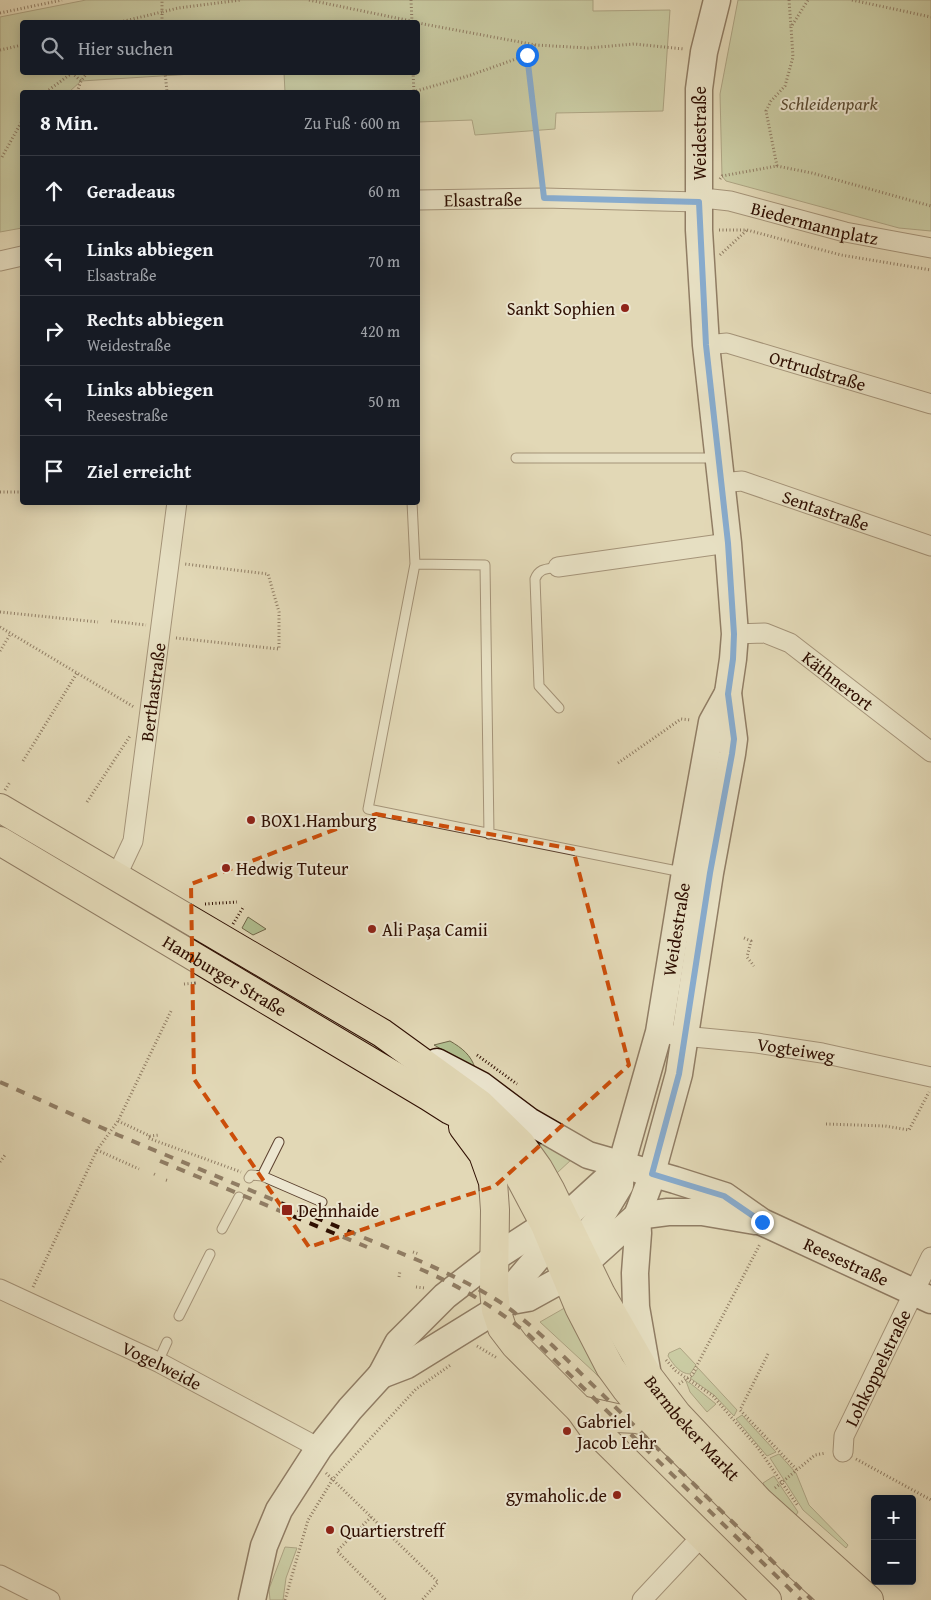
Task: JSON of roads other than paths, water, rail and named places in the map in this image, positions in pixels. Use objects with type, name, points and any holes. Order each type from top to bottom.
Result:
[{"type":"main road","name":"Hamburger Straße","points":[[0,808],[382,1033],[480,1104],[514,1138],[538,1168],[551,1191],[553,1228]]},
{"type":"main road","name":"Hamburger Straße","points":[[0,841],[209,964],[450,1110],[483,1126],[510,1159],[553,1228]]},
{"type":"main road","name":"Hamburger Straße","points":[[450,1110],[483,1154],[493,1182],[495,1210],[494,1258]]},
{"type":"main road","name":"Barmbeker Markt","points":[[553,1228],[601,1294],[656,1386],[676,1414],[760,1502],[868,1600]]},
{"type":"main road","points":[[494,1258],[501,1306],[502,1328],[515,1345],[580,1410],[592,1427],[767,1600]]},
{"type":"main road","name":"Barmbeker Markt","points":[[577,1261],[579,1307],[610,1367],[626,1389],[655,1424],[794,1562],[836,1600]]},
{"type":"main road","points":[[580,1410],[616,1418],[637,1419],[655,1424]]},
{"type":"street","name":"Weidestraße","points":[[699,0],[698,7],[704,52]]},
{"type":"street","name":"Weidestraße","points":[[577,1261],[620,1186],[621,1166],[659,1032],[697,873],[732,754],[734,739],[728,694],[734,634],[728,543],[717,458],[706,345],[699,230],[699,89],[704,52],[717,0]]},
{"type":"street","name":"Elsastraße","points":[[420,200],[544,198],[699,202]]},
{"type":"street","name":"Biedermannplatz","points":[[699,202],[712,199],[730,201],[845,232],[931,248]]},
{"type":"street","points":[[0,261],[20,256]]},
{"type":"street","name":"Ortrudstraße","points":[[706,345],[727,343],[931,404]]},
{"type":"street","name":"Sentastraße","points":[[721,483],[742,481],[931,546]]},
{"type":"street","name":"Berthastraße","points":[[116,878],[133,841],[178,505]]},
{"type":"street","points":[[558,567],[728,543]]},
{"type":"street","name":"Käthnerort","points":[[734,634],[765,633],[790,644],[931,752]]},
{"type":"street","name":"Weidestraße","points":[[652,1174],[679,1074],[685,1037],[697,873],[712,722],[728,694]]},
{"type":"street","name":"Vogteiweg","points":[[659,1032],[685,1037],[757,1043],[822,1053],[931,1077]]},
{"type":"street","name":"Hamburger Straße","points":[[382,1033],[481,1086],[529,1121],[588,1155],[621,1166]]},
{"type":"street","points":[[501,1306],[553,1228],[621,1166]]},
{"type":"street","name":"Reesestraße","points":[[621,1166],[724,1196],[766,1224],[922,1296]]},
{"type":"street","points":[[652,1174],[637,1216],[638,1233],[634,1273],[636,1307],[656,1386]]},
{"type":"street","name":"Reesestraße","points":[[637,1216],[668,1212],[702,1212],[766,1224]]},
{"type":"street","points":[[381,1375],[407,1366],[501,1306],[528,1298],[637,1216]]},
{"type":"street","points":[[252,1600],[264,1546],[279,1510],[315,1453],[350,1409],[381,1375],[398,1343],[445,1296],[494,1258],[553,1228]]},
{"type":"street","name":"Lohkoppelstraße","points":[[843,1452],[844,1436],[922,1296],[931,1257]]},
{"type":"street","name":"Vogelweide","points":[[0,1289],[158,1362],[315,1453]]},
{"type":"street","points":[[642,1600],[702,1536]]},
{"type":"street","points":[[0,1575],[50,1600]]},
{"type":"lane","points":[[516,458],[717,458]]},
{"type":"lane","points":[[412,505],[415,564],[368,809],[697,873]]},
{"type":"lane","points":[[415,564],[485,565],[489,834]]},
{"type":"lane","points":[[558,567],[542,569],[537,573],[535,579],[539,686],[559,708]]},
{"type":"lane","points":[[262,1176],[279,1142]]},
{"type":"lane","points":[[250,1177],[262,1176],[322,1202]]},
{"type":"lane","points":[[222,1229],[239,1197]]},
{"type":"lane","points":[[180,1316],[210,1254]]},
{"type":"lane","points":[[158,1362],[167,1342]]},
{"type":"railway","points":[[0,1082],[118,1135],[427,1264],[466,1282],[494,1298],[523,1319],[553,1346],[812,1600]]},
{"type":"railway","points":[[160,1161],[367,1247]]},
{"type":"railway","points":[[420,1269],[477,1298],[529,1335],[801,1600]]},
{"type":"place","name":"Sankt Sophien","points":[[625,308]]},
{"type":"place","name":"BOX1.Hamburg","points":[[251,820]]},
{"type":"place","name":"Hedwig Tuteur","points":[[226,868]]},
{"type":"place","name":"Ali Paşa Camii","points":[[372,929]]},
{"type":"place","name":"Dehnhaide","points":[[287,1210]]},
{"type":"place","name":"Gabriel Jacob Lehr","points":[[567,1431]]},
{"type":"place","name":"gymaholic.de","points":[[617,1495]]},
{"type":"place","name":"Quartierstreff","points":[[330,1530]]},
{"type":"park label","name":"Schleidenpark","points":[[829,103]]}]
